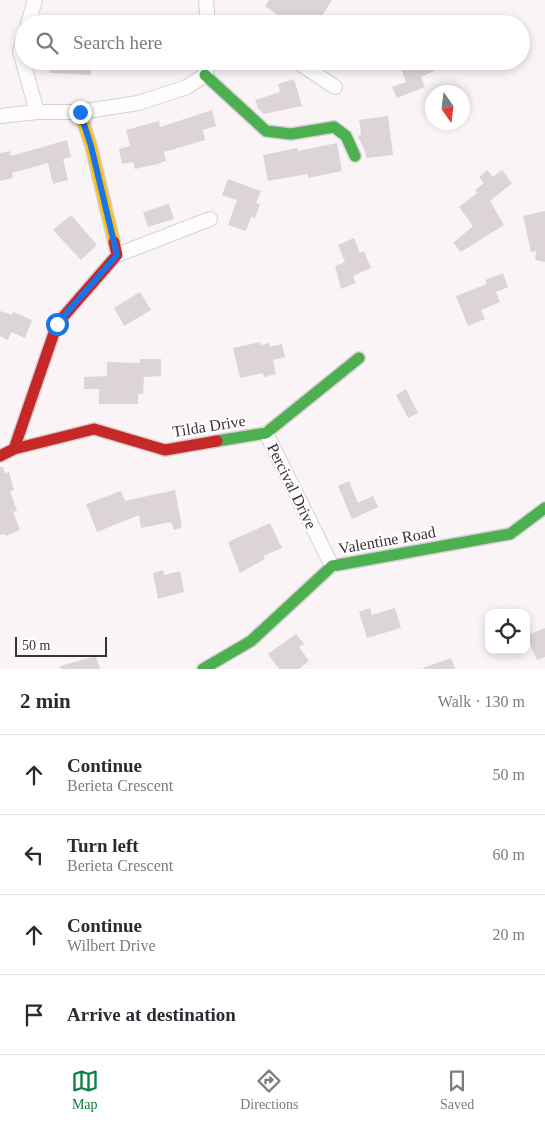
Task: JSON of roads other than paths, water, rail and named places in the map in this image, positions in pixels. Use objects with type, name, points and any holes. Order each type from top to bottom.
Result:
[{"type":"street","points":[[31,15],[35,0]]},
{"type":"street","points":[[206,0],[207,15]]},
{"type":"street","points":[[25,70],[37,112]]},
{"type":"street","points":[[0,116],[37,112],[80,112],[138,103],[187,87],[204,75],[206,70]]},
{"type":"street","points":[[309,70],[335,88]]},
{"type":"street","points":[[204,75],[266,131],[290,134],[334,127],[346,136],[355,156]]},
{"type":"street","points":[[80,112],[91,146],[117,255]]},
{"type":"street","points":[[14,449],[57,324],[117,255],[210,219]]},
{"type":"street","name":"Tilda Drive","points":[[0,456],[14,449],[94,429],[165,450],[266,433],[359,358]]},
{"type":"street","name":"Percival Drive","points":[[266,433],[332,566]]},
{"type":"street","name":"Valentine Road","points":[[203,669],[251,641],[332,566],[510,534],[545,508]]}]
